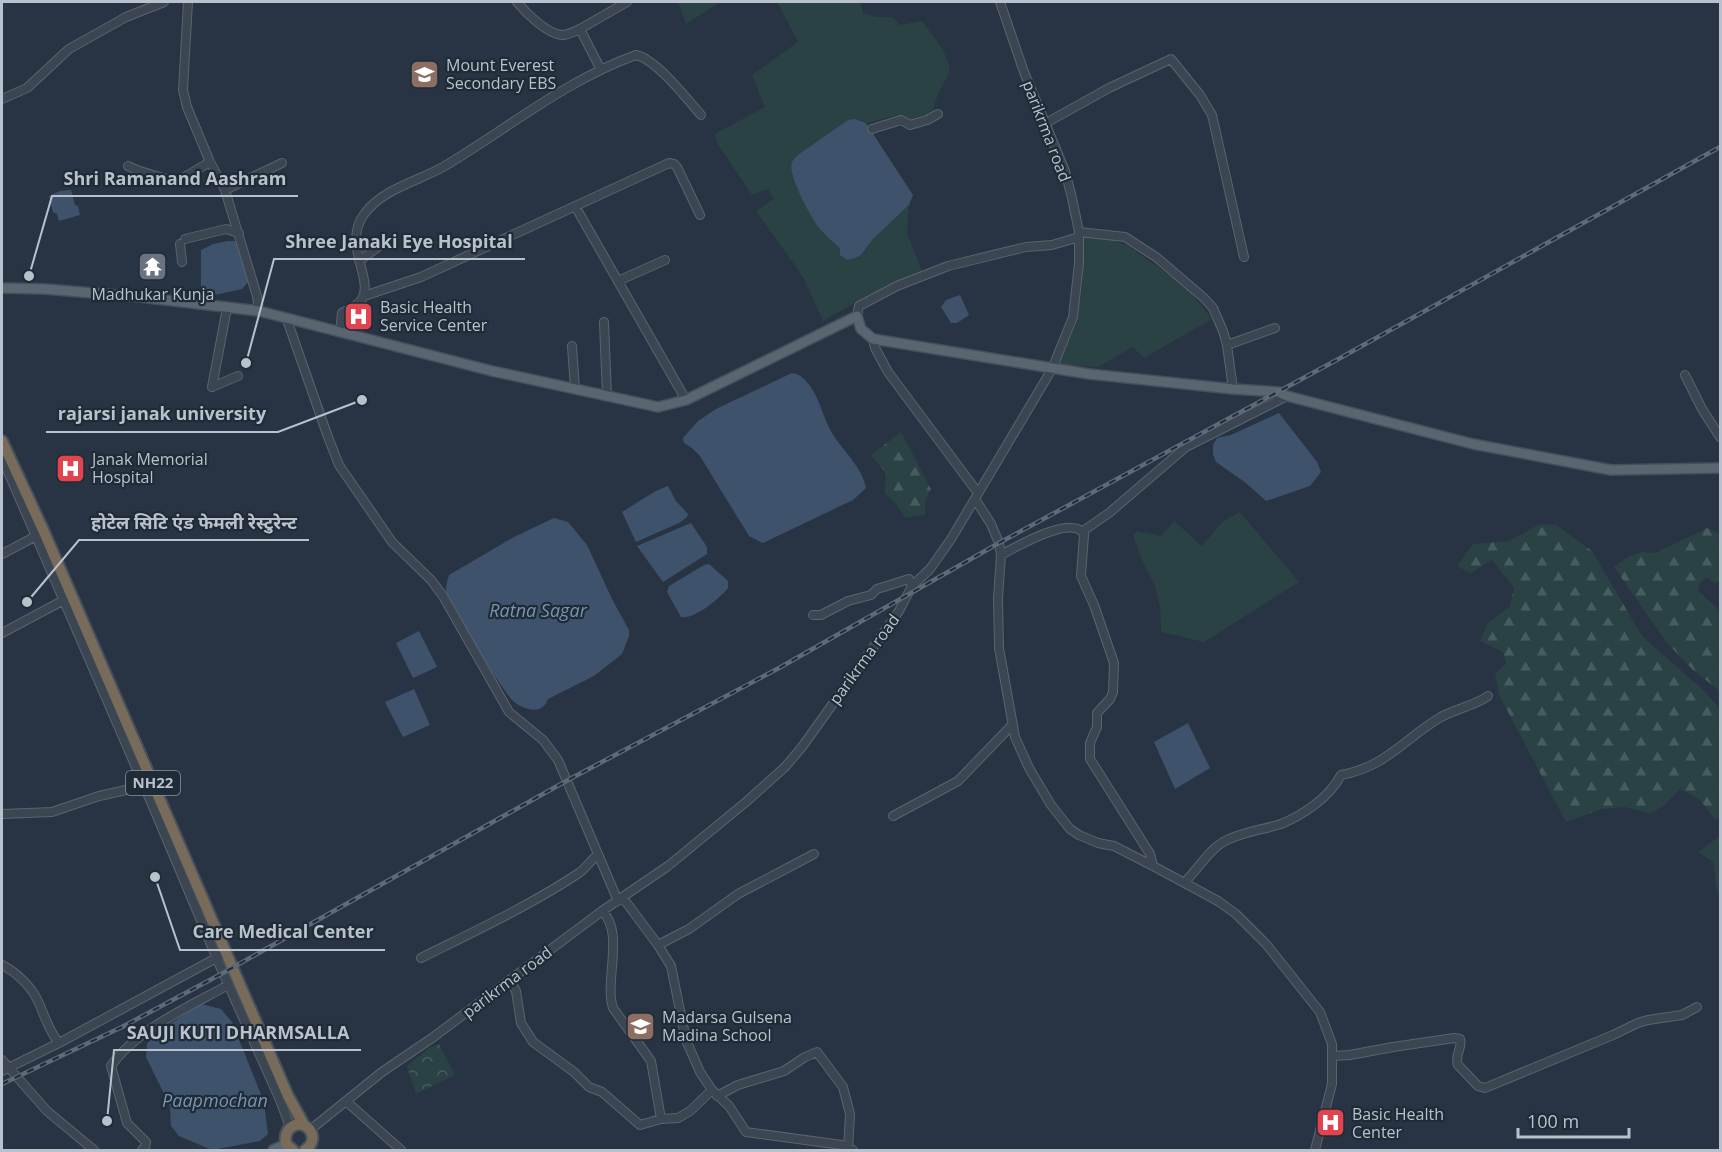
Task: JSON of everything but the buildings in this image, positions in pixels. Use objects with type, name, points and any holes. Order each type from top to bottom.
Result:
[{"type":"highway","name":"NH22","points":[[2,441],[221,955],[288,1096],[313,1138],[309,1149]]},
{"type":"highway","points":[[290,1147],[286,1132],[290,1127],[294,1125],[307,1127]]},
{"type":"main road","points":[[2,288],[45,289],[140,297],[259,311],[492,371],[658,407],[686,400],[857,316],[861,329],[873,339],[1052,369],[1278,392],[1473,444],[1611,470],[1720,468]]},
{"type":"main road","points":[[273,1150],[290,1147]]},
{"type":"street","points":[[2,99],[27,88],[69,49],[126,17],[164,2]]},
{"type":"street","points":[[188,2],[183,90],[187,106],[210,162],[225,190],[257,296],[259,311]]},
{"type":"street","points":[[517,2],[533,18],[555,33],[566,35],[627,2]]},
{"type":"street","name":"parikrma road","points":[[307,1127],[346,1102],[382,1072],[704,838],[785,767],[802,747],[899,611],[912,586],[930,569],[951,539],[1052,369],[1072,317],[1079,263],[1079,235],[1065,171],[1024,72],[999,2]]},
{"type":"street","points":[[580,29],[601,70]]},
{"type":"street","points":[[364,296],[364,283],[356,243],[357,231],[363,215],[374,203],[469,152],[601,70],[629,58],[640,56],[672,83],[701,115]]},
{"type":"street","points":[[1046,123],[1109,88],[1171,59],[1200,95],[1212,116],[1244,257]]},
{"type":"street","points":[[872,129],[901,120],[910,125],[938,114]]},
{"type":"street","points":[[128,166],[142,174],[161,176],[176,182],[210,162]]},
{"type":"street","points":[[225,190],[282,163]]},
{"type":"street","points":[[340,332],[342,313],[357,304],[364,296],[421,277],[633,181],[665,164],[672,163],[676,167],[700,215]]},
{"type":"street","points":[[575,206],[686,400]]},
{"type":"street","points":[[182,262],[183,242],[226,229],[239,234]]},
{"type":"street","points":[[857,316],[859,306],[876,296],[948,266],[1026,247],[1052,245],[1079,235],[1125,237],[1156,257],[1213,308],[1227,345],[1233,389]]},
{"type":"street","points":[[359,261],[381,244]]},
{"type":"street","points":[[618,281],[665,260]]},
{"type":"street","points":[[227,308],[212,387],[237,376]]},
{"type":"street","points":[[286,317],[327,437],[339,465],[392,542],[431,580],[443,596],[509,712],[543,741],[558,760],[598,854],[621,899],[658,945],[671,966],[686,1040],[700,1072],[715,1093],[729,1106],[746,1132],[842,1145],[850,1150]]},
{"type":"street","points":[[604,322],[607,396]]},
{"type":"street","points":[[1227,345],[1275,328]]},
{"type":"street","points":[[873,339],[888,372],[977,496],[999,543],[1001,555],[998,598],[999,648],[1015,736],[1029,768],[1051,805],[1070,829],[1088,840],[1114,846],[1185,882],[1236,914],[1266,944],[1320,1012],[1329,1033],[1332,1056],[1330,1096],[1315,1150]]},
{"type":"street","points":[[572,346],[575,389]]},
{"type":"street","points":[[1686,375],[1696,399],[1720,437]]},
{"type":"street","points":[[1083,531],[1116,508],[1186,447],[1287,396]]},
{"type":"street","name":"NH22","points":[[2,458],[40,534],[64,600],[144,786],[221,955],[228,986],[290,1127]]},
{"type":"street","points":[[1001,555],[1052,531],[1069,527],[1077,527],[1083,531],[1081,576],[1113,656],[1115,674],[1110,699],[1097,713],[1097,727],[1090,743],[1090,759],[1150,854],[1153,866]]},
{"type":"street","points":[[2,554],[40,534]]},
{"type":"street","points":[[813,615],[821,615],[897,582],[909,579],[912,586]]},
{"type":"street","points":[[2,633],[64,600]]},
{"type":"street","points":[[1185,882],[1214,848],[1223,842],[1298,815],[1318,802],[1341,775],[1354,773],[1382,760],[1439,718],[1488,696]]},
{"type":"street","points":[[893,816],[958,781],[1013,724]]},
{"type":"street","points":[[2,814],[52,812],[99,796],[144,786]]},
{"type":"street","points":[[421,957],[505,917],[547,893],[581,872],[598,854]]},
{"type":"street","points":[[658,945],[689,929],[738,894],[814,854]]},
{"type":"street","points":[[602,911],[612,928],[610,998],[613,1008],[651,1061],[661,1119]]},
{"type":"street","points":[[5,1069],[59,1043],[221,955]]},
{"type":"street","points":[[2,965],[15,972],[38,1000],[52,1034],[59,1043]]},
{"type":"street","points":[[510,980],[516,991],[521,1023],[533,1042],[574,1072],[589,1087],[602,1092],[640,1125],[661,1119],[678,1118],[715,1093],[784,1071],[804,1056],[817,1052],[843,1087],[850,1114],[850,1150]]},
{"type":"street","points":[[141,1150],[146,1147],[146,1142],[127,1123],[111,1066],[123,1051],[154,1026],[228,986]]},
{"type":"street","points":[[1332,1056],[1460,1039],[1456,1060],[1458,1065],[1478,1086],[1485,1088],[1638,1023],[1682,1016],[1696,1007]]},
{"type":"street","points":[[2,1060],[5,1069],[47,1111],[94,1150]]},
{"type":"street","points":[[346,1102],[401,1150]]},
{"type":"green space","points":[[678,2],[720,2],[686,24]]},
{"type":"green space","points":[[777,2],[860,2],[863,13],[876,17],[892,17],[900,25],[922,21],[941,47],[948,62],[948,75],[937,96],[933,110],[925,115],[909,120],[899,115],[866,123],[860,120],[848,120],[799,154],[830,240],[840,248],[860,256],[873,239],[909,205],[907,233],[924,276],[860,300],[823,321],[803,277],[756,211],[774,199],[768,189],[752,195],[717,143],[715,134],[765,107],[752,75],[798,42]]},
{"type":"green space","points":[[1083,236],[1099,236],[1127,245],[1186,287],[1212,319],[1144,358],[1133,347],[1098,367],[1057,364],[1076,325],[1082,288]]},
{"type":"green space","points":[[901,432],[931,489],[925,503],[925,515],[905,518],[885,493],[886,473],[871,455]]},
{"type":"green space","points":[[1240,512],[1299,582],[1204,642],[1161,632],[1160,607],[1155,586],[1143,563],[1133,535],[1137,531],[1161,536],[1174,521],[1202,546],[1223,521]]},
{"type":"green space","points":[[1540,524],[1556,525],[1592,551],[1642,636],[1703,690],[1720,709],[1720,818],[1715,819],[1699,799],[1680,789],[1664,805],[1650,814],[1625,807],[1602,809],[1566,822],[1499,695],[1495,674],[1506,664],[1503,652],[1480,641],[1488,623],[1510,606],[1514,588],[1492,560],[1471,573],[1457,566],[1473,544],[1509,541]]},
{"type":"green space","points":[[1707,528],[1720,534],[1720,580],[1714,583],[1707,577],[1700,583],[1698,591],[1717,608],[1720,619],[1720,691],[1693,670],[1667,643],[1614,567],[1628,557],[1643,552],[1656,553]]},
{"type":"green space","points":[[1720,836],[1720,900],[1713,861],[1698,852]]},
{"type":"green space","points":[[439,1044],[455,1075],[416,1094],[407,1066],[429,1048]]},
{"type":"water","points":[[855,119],[866,123],[913,195],[909,205],[873,239],[860,256],[848,260],[840,255],[840,248],[815,223],[801,196],[791,168],[792,162],[799,154],[848,120]]},
{"type":"water","points":[[71,190],[80,215],[59,221],[57,214],[53,212],[49,196],[60,191]]},
{"type":"water","points":[[235,241],[249,281],[242,289],[210,296],[201,291],[201,250],[213,244]]},
{"type":"water","points":[[960,295],[969,315],[957,323],[951,323],[941,307],[946,300]]},
{"type":"water","points":[[792,373],[803,378],[813,391],[832,433],[861,473],[866,488],[853,500],[763,543],[749,536],[700,456],[684,443],[683,438],[698,421],[716,409]]},
{"type":"water","points":[[1279,413],[1317,462],[1321,472],[1310,486],[1266,501],[1246,483],[1216,462],[1213,445],[1217,438],[1231,435]]},
{"type":"water","points":[[668,486],[676,501],[688,514],[687,517],[679,523],[636,542],[622,512]]},
{"type":"water","name":"Ratna Sagar","points":[[554,518],[568,522],[587,545],[629,630],[629,636],[622,654],[594,676],[548,699],[541,708],[531,710],[515,703],[504,689],[463,627],[449,599],[446,587],[449,575],[514,537]]},
{"type":"water","points":[[691,523],[707,547],[707,554],[663,582],[637,546]]},
{"type":"water","points":[[709,564],[728,581],[728,588],[699,612],[681,617],[667,592],[669,586]]},
{"type":"water","points":[[419,631],[437,667],[413,678],[396,643]]},
{"type":"water","points":[[414,689],[430,725],[403,737],[385,702]]},
{"type":"water","points":[[1188,723],[1210,768],[1175,789],[1154,742]]},
{"type":"water","name":"Paapmochan","points":[[201,1004],[221,1009],[232,1022],[264,1102],[268,1134],[260,1141],[212,1150],[179,1136],[171,1126],[170,1106],[146,1057],[147,1044],[152,1035]]},
{"type":"railway","points":[[2,1084],[122,1027],[223,973],[568,780],[779,668],[999,543],[1333,362],[1720,147]]},
{"type":"place","name":"Mount Everest Secondary EBS","points":[[425,74]]},
{"type":"place","name":"Madhukar Kunja","points":[[153,266]]},
{"type":"place","name":"Shri Ramanand Aashram","points":[[29,276]]},
{"type":"place","name":"Basic Health Service Center","points":[[359,316]]},
{"type":"place","name":"Shree Janaki Eye Hospital","points":[[246,363]]},
{"type":"place","name":"rajarsi janak university","points":[[362,400]]},
{"type":"place","name":"Janak Memorial Hospital","points":[[71,468]]},
{"type":"place","name":"होटेल सिटि एंड फेमली रेस्टुरेन्ट","points":[[27,602]]},
{"type":"place","name":"Care Medical Center","points":[[155,877]]},
{"type":"place","name":"Madarsa Gulsena Madina School","points":[[641,1026]]},
{"type":"place","name":"SAUJI KUTI DHARMSALLA","points":[[107,1121]]},
{"type":"place","name":"Basic Health Center","points":[[1331,1123]]}]
